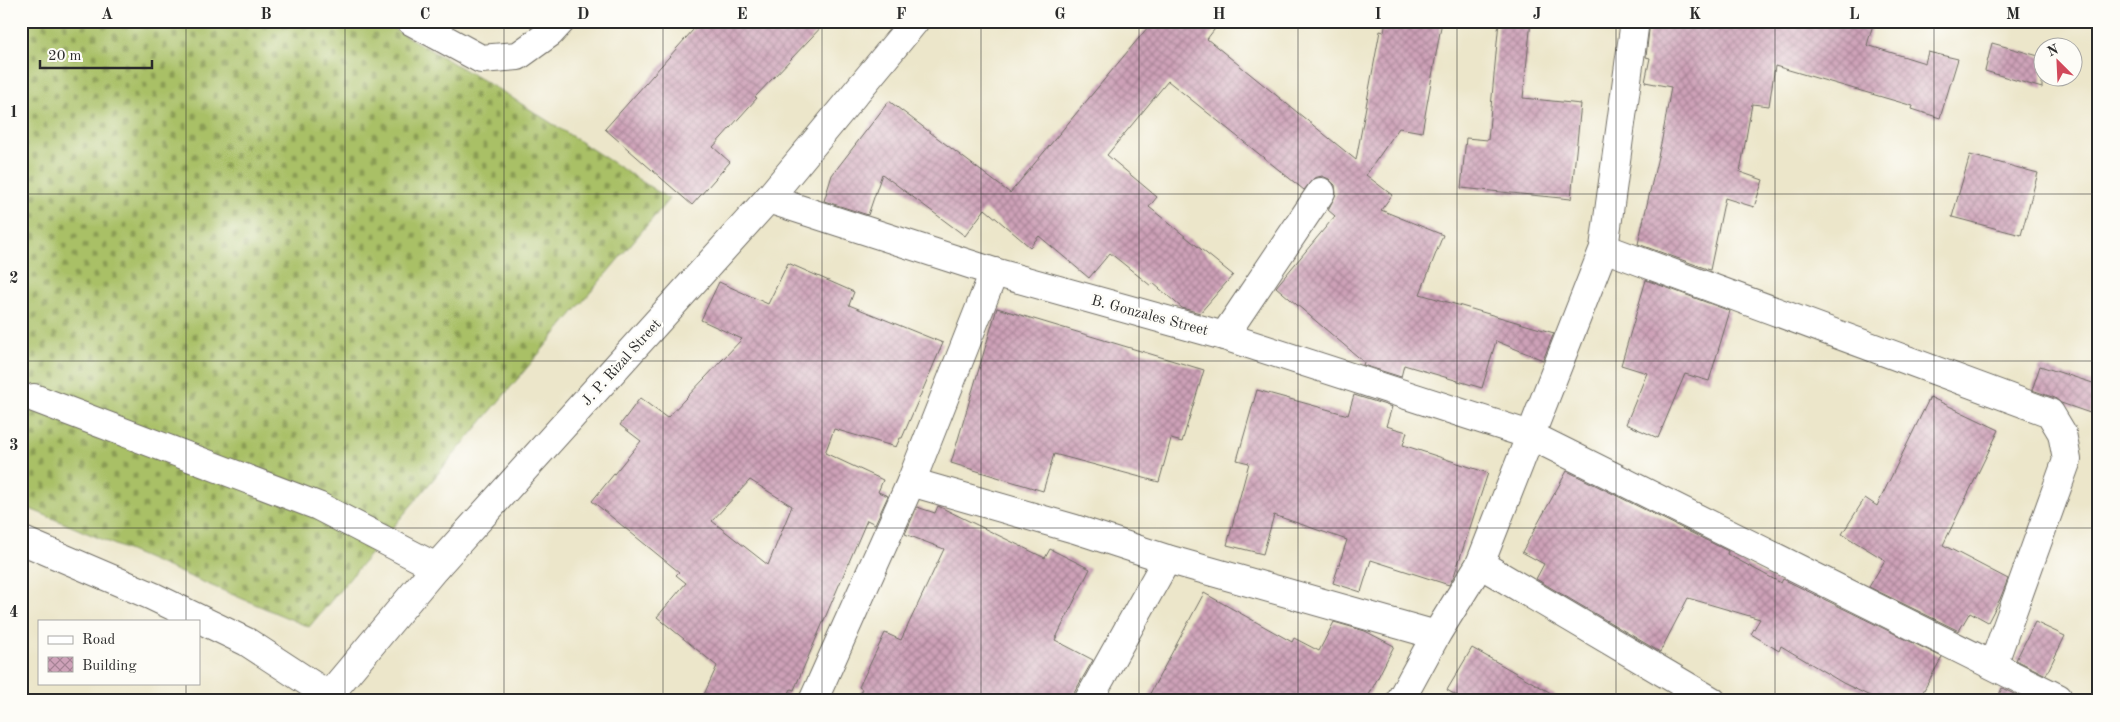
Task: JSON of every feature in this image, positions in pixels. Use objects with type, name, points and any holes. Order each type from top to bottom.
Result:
[{"type":"street","points":[[411,21],[481,59],[518,56],[550,33],[561,21]]},
{"type":"street","name":"J. P. Rizal Street","points":[[326,698],[436,567],[768,199],[916,21]]},
{"type":"street","points":[[1400,701],[1436,635],[1480,564],[1604,248],[1635,21]]},
{"type":"street","points":[[1224,336],[1321,192]]},
{"type":"street","name":"B. Gonzales Street","points":[[768,199],[994,272],[1224,336],[1530,436],[2058,698]]},
{"type":"street","points":[[1604,248],[2050,413],[2062,433],[2067,460],[1993,666]]},
{"type":"street","points":[[813,701],[911,482],[994,272]]},
{"type":"street","points":[[34,398],[318,506],[436,567]]},
{"type":"street","points":[[911,482],[1075,529],[1167,559],[1436,635]]},
{"type":"street","points":[[21,540],[152,596],[247,642],[326,698]]},
{"type":"street","points":[[1088,701],[1167,559]]},
{"type":"street","points":[[1480,564],[1712,701]]},
{"type":"green space","points":[[31,21],[380,21],[503,92],[669,199],[309,627],[21,505],[21,39]]},
{"type":"building","points":[[701,21],[827,21],[755,97],[757,98],[713,147],[730,162],[692,205],[605,129]]},
{"type":"building","points":[[1153,21],[1221,21],[1207,39],[1356,160],[1380,31],[1384,32],[1386,21],[1442,21],[1422,132],[1399,128],[1366,175],[1392,195],[1381,210],[1443,235],[1420,294],[1554,333],[1543,360],[1496,341],[1482,388],[1404,365],[1401,377],[1363,365],[1364,362],[1276,287],[1335,216],[1328,210],[1336,194],[1335,185],[1329,179],[1322,176],[1314,178],[1304,190],[1168,81],[1107,155],[1157,197],[1149,207],[1233,275],[1200,313],[1182,308],[1153,283],[1151,286],[1110,253],[1089,278],[1039,236],[1030,247],[985,209],[965,236],[882,174],[868,215],[824,201],[832,175],[889,101],[1010,193]]},
{"type":"building","points":[[1499,21],[1531,21],[1523,98],[1581,104],[1571,199],[1461,188],[1466,138],[1488,140]]},
{"type":"building","points":[[1650,21],[1874,21],[1867,45],[1925,63],[1928,52],[1958,59],[1940,118],[1912,109],[1913,106],[1775,66],[1769,106],[1752,104],[1740,172],[1763,180],[1754,207],[1725,198],[1710,270],[1638,244],[1662,139],[1671,87],[1645,82],[1650,58],[1646,57]]},
{"type":"building","points":[[1992,43],[2032,54],[2032,85],[1985,71]]},
{"type":"building","points":[[1970,155],[2038,173],[2021,235],[1952,217]]},
{"type":"building","points":[[788,263],[854,292],[849,305],[943,343],[902,438],[900,438],[896,447],[834,429],[825,453],[883,480],[878,492],[888,496],[875,524],[867,520],[794,690],[791,689],[785,701],[701,701],[717,666],[657,617],[686,583],[676,575],[679,572],[592,501],[641,441],[620,425],[640,398],[667,418],[742,339],[701,320],[719,282],[768,304]],"holes":[[[750,480],[792,506],[768,565],[712,521]]]},
{"type":"building","points":[[1646,280],[1730,311],[1709,381],[1685,374],[1658,438],[1626,424],[1647,373],[1621,365]]},
{"type":"building","points":[[997,308],[1204,370],[1182,442],[1171,439],[1159,482],[1054,454],[1043,491],[951,463]]},
{"type":"building","points":[[2040,366],[2099,385],[2090,413],[2032,390]]},
{"type":"building","points":[[1257,390],[1348,415],[1354,395],[1392,407],[1386,426],[1407,432],[1403,445],[1488,473],[1454,576],[1449,585],[1371,560],[1361,592],[1333,583],[1347,540],[1274,515],[1263,554],[1227,545],[1249,463],[1237,460]]},
{"type":"building","points":[[1930,397],[1999,430],[1943,545],[2008,579],[1988,622],[1970,612],[1959,631],[1869,587],[1885,560],[1842,534],[1865,498],[1877,506]]},
{"type":"building","points":[[1567,471],[1728,551],[1727,554],[1781,583],[1783,579],[1942,657],[1918,701],[1880,701],[1843,683],[1781,646],[1779,651],[1751,634],[1760,619],[1688,598],[1660,652],[1536,579],[1544,564],[1522,552]]},
{"type":"building","points":[[938,506],[1045,558],[1050,549],[1090,569],[1055,640],[1093,660],[1074,693],[1072,701],[856,701],[862,689],[859,687],[885,633],[901,640],[944,549],[905,534],[917,507],[935,513]]},
{"type":"building","points":[[1204,593],[1292,642],[1294,638],[1319,651],[1334,622],[1365,631],[1394,646],[1366,701],[1146,701]]},
{"type":"building","points":[[2035,622],[2065,636],[2046,675],[2016,660]]},
{"type":"building","points":[[1472,648],[1565,701],[1466,701],[1447,690]]},
{"type":"building","points":[[2002,688],[2028,701],[1996,701]]}]
